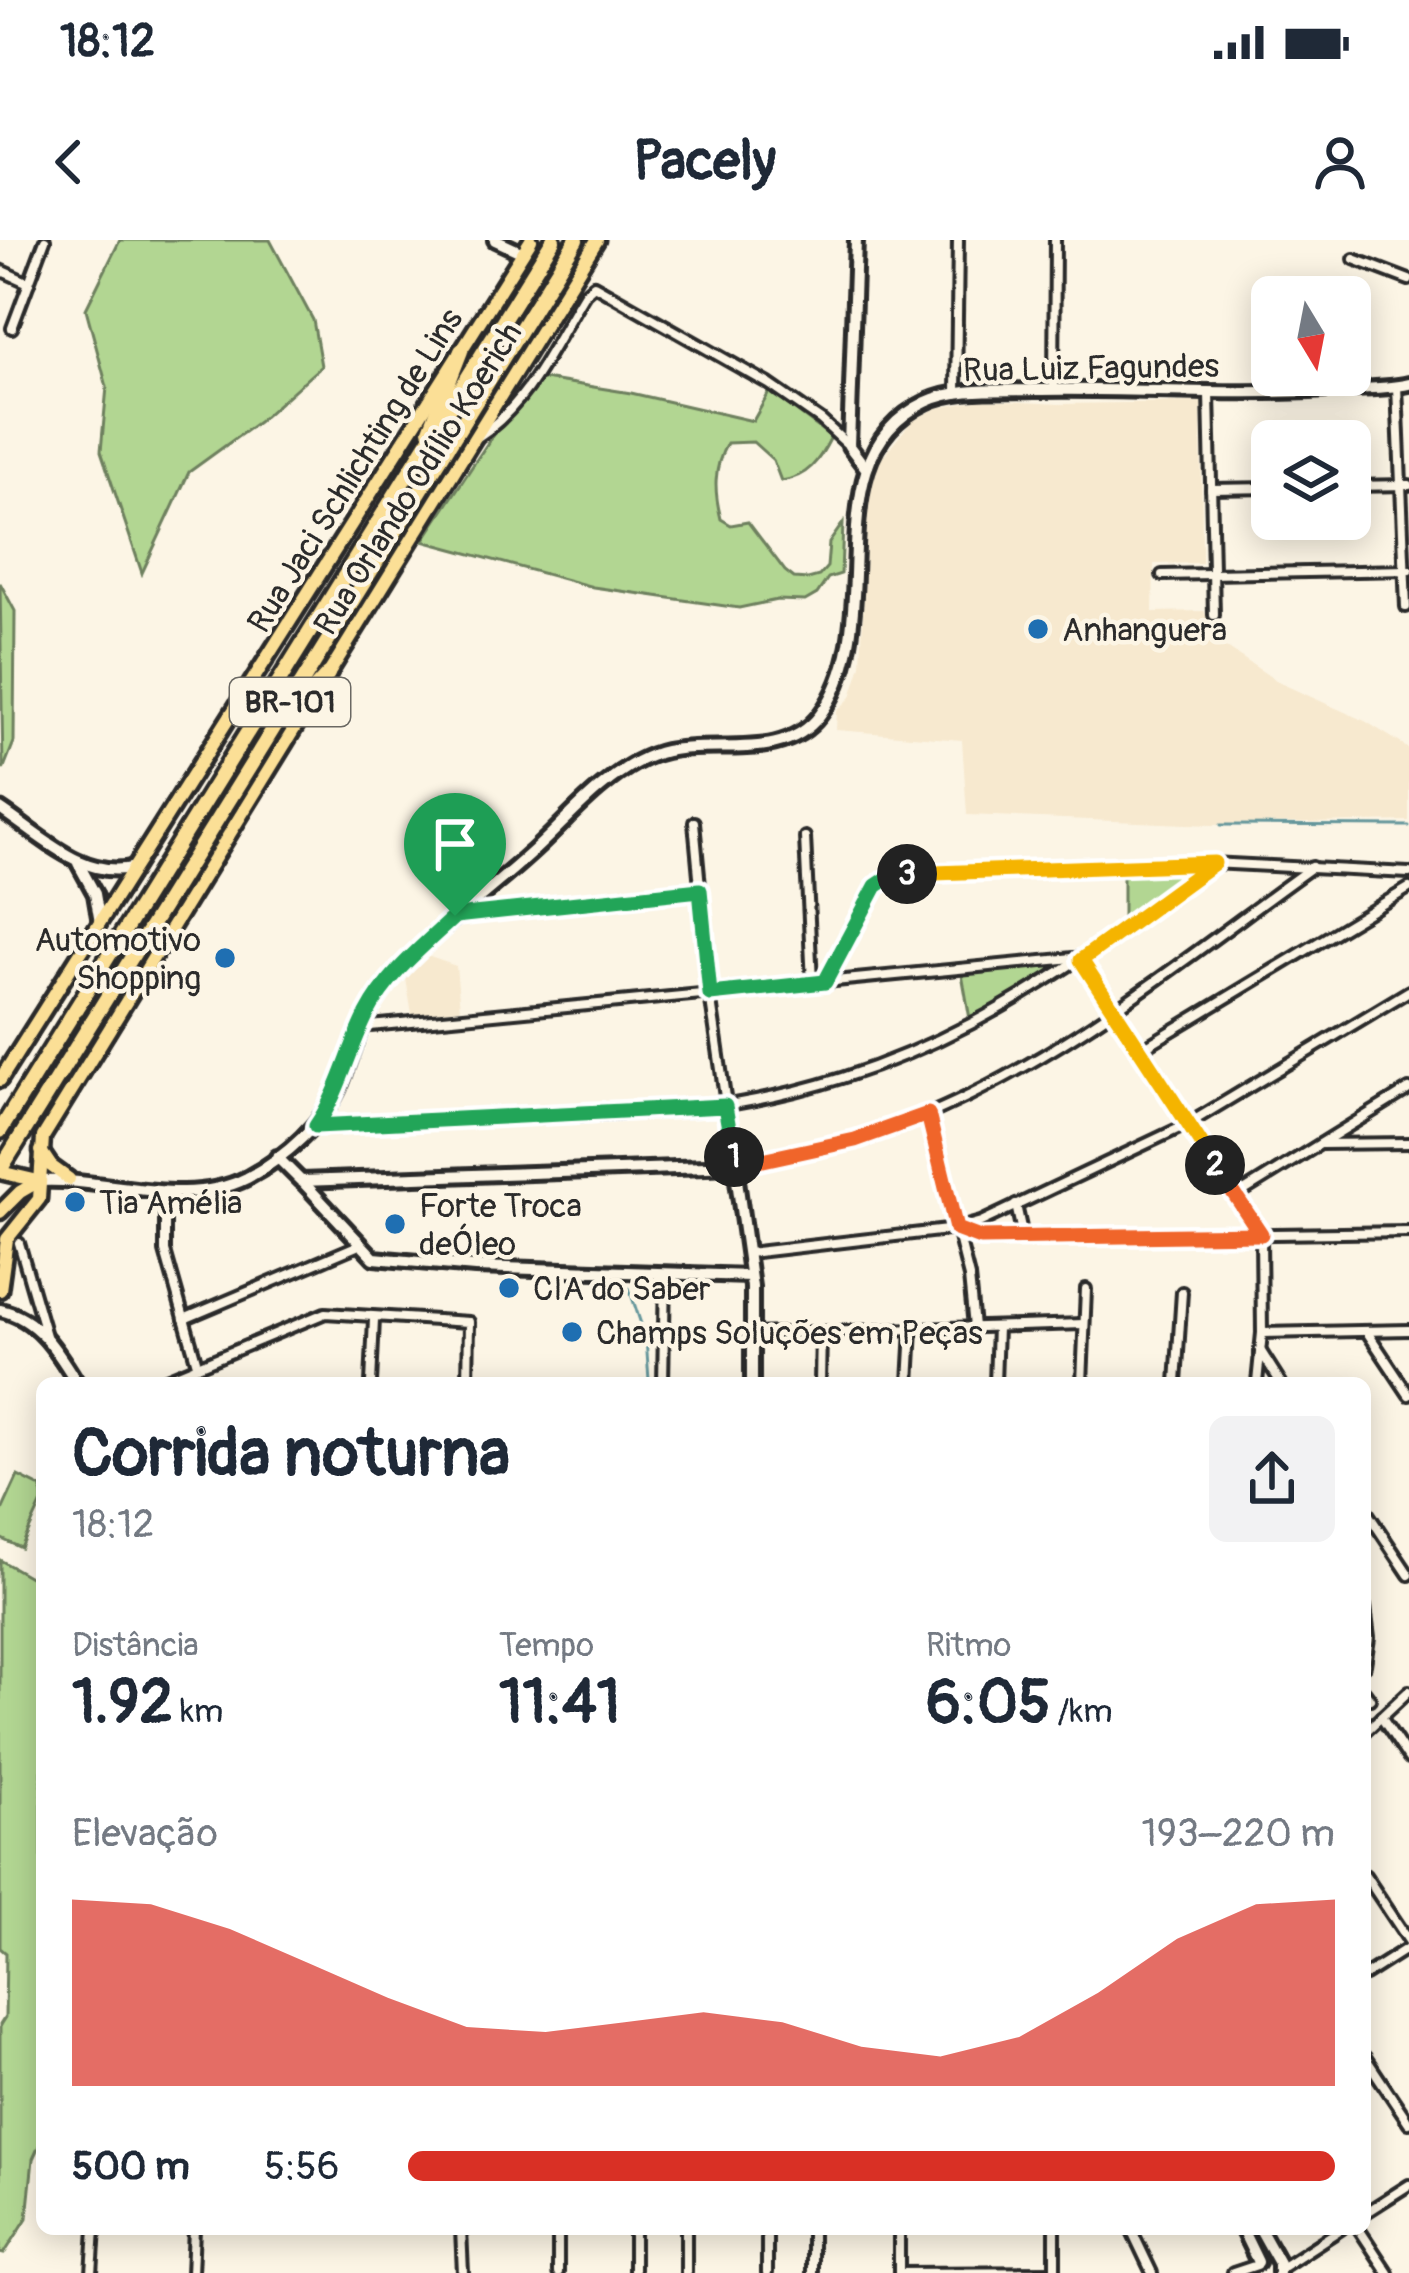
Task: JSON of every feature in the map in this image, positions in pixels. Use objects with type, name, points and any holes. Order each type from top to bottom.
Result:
[{"type":"highway","name":"BR-101","points":[[0,1131],[553,240]]},
{"type":"highway","name":"BR-101","points":[[1,1168],[576,240]]},
{"type":"highway","points":[[426,444],[434,410],[461,351]]},
{"type":"highway","points":[[261,748],[328,674]]},
{"type":"main road","points":[[495,240],[523,253]]},
{"type":"main road","name":"Rua Jaci Schlichting de Lins","points":[[0,1080],[531,240]]},
{"type":"main road","name":"Rua Orlando Odílio Koerich","points":[[39,1180],[40,1150],[51,1124],[597,240]]},
{"type":"main road","points":[[856,240],[849,446],[866,467]]},
{"type":"main road","name":"Rua Luiz Fagundes","points":[[1,1168],[39,1180],[69,1179],[165,1191],[222,1188],[248,1177],[316,1126],[342,1081],[360,1028],[386,985],[455,916],[530,854],[605,782],[663,752],[770,744],[810,726],[834,693],[850,651],[859,496],[866,467],[890,429],[928,400],[956,394],[1054,390],[1209,393],[1403,385]]},
{"type":"main road","points":[[0,809],[76,860],[106,870],[135,867]]},
{"type":"main road","points":[[76,860],[95,894],[100,922]]},
{"type":"main road","points":[[40,1150],[69,1179]]},
{"type":"main road","points":[[277,1157],[367,1254],[383,1260],[751,1276]]},
{"type":"main road","points":[[301,1181],[735,1166],[751,1276],[752,1377]]},
{"type":"main road","points":[[2,1203],[39,1180]]},
{"type":"main road","points":[[0,1290],[5,1246],[36,1207],[39,1180]]},
{"type":"main road","points":[[0,1310],[20,1316],[47,1339],[72,1377]]},
{"type":"main road","points":[[1245,2235],[1258,2266],[1272,2256]]},
{"type":"main road","points":[[1263,2235],[1279,2263],[1278,2272]]},
{"type":"street","points":[[12,328],[45,240]]},
{"type":"street","points":[[956,394],[958,240]]},
{"type":"street","points":[[1054,390],[1055,240]]},
{"type":"street","points":[[1354,260],[1409,280]]},
{"type":"street","points":[[0,270],[29,283]]},
{"type":"street","points":[[473,440],[497,425],[521,398],[594,285],[769,383],[821,419],[849,446]]},
{"type":"street","points":[[1403,385],[1406,607]]},
{"type":"street","points":[[1209,393],[1214,615]]},
{"type":"street","points":[[1371,486],[1406,485]]},
{"type":"street","points":[[1211,489],[1251,488]]},
{"type":"street","points":[[1162,575],[1407,570]]},
{"type":"street","points":[[694,822],[710,994],[735,1166],[855,1140],[928,1114],[1041,1056],[1312,867]]},
{"type":"street","points":[[805,837],[812,983]]},
{"type":"street","points":[[825,982],[876,886],[888,878],[1059,866],[1214,863],[1409,872]]},
{"type":"street","points":[[316,1126],[725,1106],[826,1084],[884,1065],[994,1013],[1081,960],[1214,863]]},
{"type":"street","points":[[1140,1050],[1409,888]]},
{"type":"street","points":[[455,916],[700,890]]},
{"type":"street","points":[[360,1028],[1081,960],[1261,1234],[1258,1377]]},
{"type":"street","points":[[747,1253],[956,1229],[1189,1124],[1409,991]]},
{"type":"street","points":[[1236,1196],[1409,1090]]},
{"type":"street","points":[[928,1114],[969,1277],[974,1328]]},
{"type":"street","points":[[1320,1144],[1409,1143]]},
{"type":"street","points":[[165,1191],[165,1250],[197,1364]]},
{"type":"street","points":[[1016,1205],[1023,1237]]},
{"type":"street","points":[[956,1229],[972,1238],[1409,1232]]},
{"type":"street","points":[[19,1243],[47,1339]]},
{"type":"street","points":[[184,1318],[359,1245]]},
{"type":"street","points":[[663,1377],[665,1273]]},
{"type":"street","points":[[1082,1377],[1085,1288]]},
{"type":"street","points":[[1176,1377],[1182,1292]]},
{"type":"street","points":[[170,1377],[325,1313],[469,1322],[468,1377]]},
{"type":"street","points":[[371,1377],[374,1319]]},
{"type":"street","points":[[753,1334],[1084,1324]]},
{"type":"street","points":[[995,1377],[998,1327]]},
{"type":"street","points":[[909,1377],[911,1329]]},
{"type":"street","points":[[1262,1333],[1409,1330]]},
{"type":"street","points":[[1366,1331],[1409,1395]]},
{"type":"street","points":[[820,1377],[821,1332]]},
{"type":"street","points":[[1260,1350],[1277,1377]]},
{"type":"street","points":[[1371,1519],[1409,1575]]},
{"type":"street","points":[[1371,1726],[1409,1691]]},
{"type":"street","points":[[1381,1717],[1409,1759]]},
{"type":"street","points":[[1371,1884],[1409,1944],[1371,1971]]},
{"type":"street","points":[[1371,2065],[1409,2123]]},
{"type":"street","points":[[1371,2209],[1409,2185]]},
{"type":"street","points":[[92,2273],[94,2235]]},
{"type":"street","points":[[191,2273],[194,2235]]},
{"type":"street","points":[[461,2235],[463,2273]]},
{"type":"street","points":[[558,2235],[558,2273]]},
{"type":"street","points":[[634,2235],[634,2273]]},
{"type":"street","points":[[686,2235],[686,2273]]},
{"type":"street","points":[[766,2235],[767,2273]]},
{"type":"street","points":[[812,2235],[812,2273]]},
{"type":"street","points":[[899,2235],[899,2273],[1055,2272],[1055,2235]]},
{"type":"street","points":[[1134,2235],[1152,2273]]},
{"type":"street","points":[[1278,2272],[1332,2235]]},
{"type":"street","points":[[1363,2235],[1388,2273]]},
{"type":"street","points":[[1233,2273],[1258,2266]]},
{"type":"shaded area","name":"Anhanguera","points":[[982,400],[1201,402],[1202,563],[1154,564],[1153,612],[1204,611],[1224,646],[1280,683],[1365,721],[1402,744],[1409,750],[1409,821],[1211,825],[967,815],[962,740],[836,730],[837,711],[851,697],[861,665],[868,498],[880,460],[912,421],[937,408]]},
{"type":"shaded area","points":[[424,955],[456,966],[460,1009],[412,1015],[405,973],[415,958]]},
{"type":"green space","points":[[120,240],[270,240],[313,320],[321,366],[258,422],[189,472],[142,573],[101,451],[107,387],[86,309]]},
{"type":"green space","points":[[531,377],[631,393],[753,421],[770,391],[831,437],[812,467],[781,481],[773,460],[753,442],[727,443],[716,480],[721,519],[731,525],[748,522],[785,571],[794,578],[808,579],[827,567],[829,543],[843,523],[841,574],[828,578],[805,601],[777,600],[739,608],[593,587],[423,541]]},
{"type":"green space","points":[[0,583],[15,611],[14,742],[3,770]]},
{"type":"green space","points":[[1190,870],[1123,924],[1123,871]]},
{"type":"green space","points":[[1065,963],[970,1019],[962,974]]},
{"type":"green space","points":[[18,1476],[36,1485],[36,1515],[21,1548],[0,1538],[0,1515]]},
{"type":"green space","points":[[0,1560],[36,1581],[36,2152],[27,2218],[4,2254],[0,2253],[0,2025],[5,2017],[6,1953],[0,1948]]},
{"type":"waterway","points":[[1221,825],[1409,826]]},
{"type":"waterway","points":[[629,1288],[646,1339],[649,1377]]},
{"type":"place","name":"Anhanguera","points":[[1038,629]]},
{"type":"place","name":"Automotivo Shopping","points":[[225,958]]},
{"type":"place","name":"Tia Amélia","points":[[75,1202]]},
{"type":"place","name":"Forte Troca deÓleo","points":[[395,1224]]},
{"type":"place","name":"CIA do Saber","points":[[509,1288]]},
{"type":"place","name":"Champs Soluções em Peças","points":[[572,1332]]},
{"type":"route","points":[[1214,863],[1081,960],[1261,1234],[972,1238],[956,1229],[928,1114],[855,1140],[735,1166],[725,1106],[316,1126],[342,1081],[376,998],[455,916],[700,890],[710,994],[825,982],[876,886],[898,874],[1214,863]]}]
